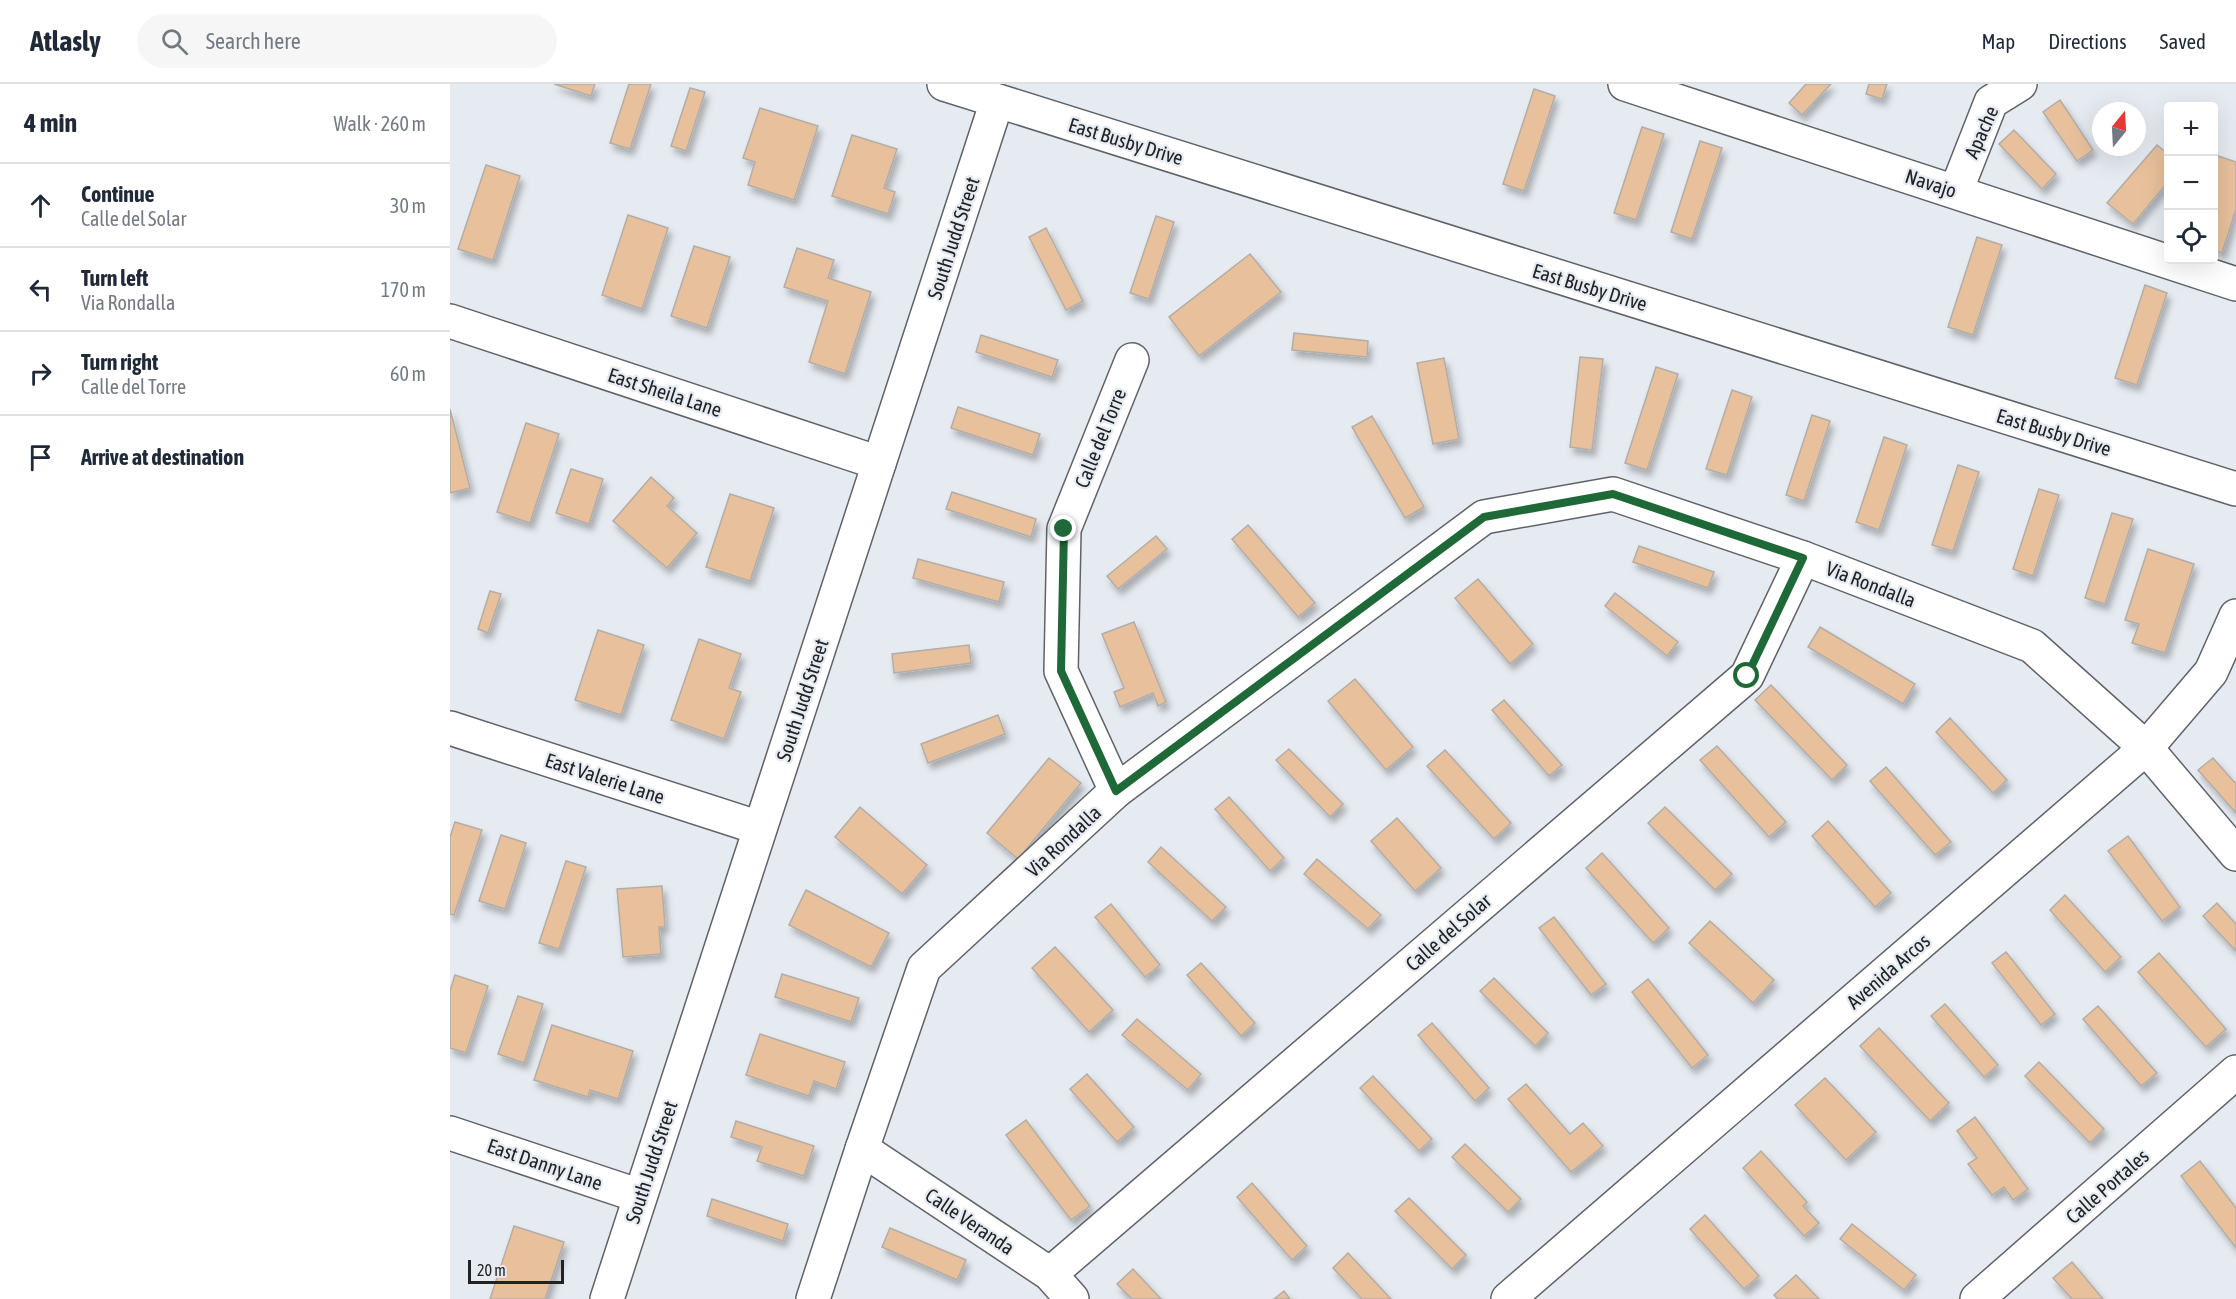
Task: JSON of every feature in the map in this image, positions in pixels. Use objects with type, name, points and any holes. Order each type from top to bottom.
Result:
[{"type":"street","name":"East Busby Drive","points":[[944,84],[2236,489]]},
{"type":"street","name":"Apache","points":[[1956,191],[1991,102],[2020,84]]},
{"type":"street","name":"Navajo","points":[[1641,86],[2236,284]]},
{"type":"street","name":"South Judd Street","points":[[607,1299],[997,101]]},
{"type":"street","name":"East Sheila Lane","points":[[450,321],[879,463]]},
{"type":"street","name":"Calle del Torre","points":[[1116,791],[1061,671],[1064,529],[1132,360]]},
{"type":"street","name":"Via Rondalla","points":[[813,1299],[924,968],[1116,791],[1484,517],[1613,494],[1803,558],[2032,646],[2146,748],[2236,854]]},
{"type":"street","name":"Calle del Solar","points":[[1050,1274],[1747,676],[1803,558]]},
{"type":"street","name":"Avenida Arcos","points":[[1508,1299],[2146,748],[2211,672],[2236,616]]},
{"type":"street","name":"East Valerie Lane","points":[[450,728],[760,828]]},
{"type":"street","name":"Calle Portales","points":[[1977,1299],[2236,1072]]},
{"type":"street","name":"East Danny Lane","points":[[450,1132],[640,1196]]},
{"type":"street","name":"Calle Veranda","points":[[862,1149],[1050,1274],[1072,1299]]},
{"type":"building","points":[[554,84],[595,84],[591,96]]},
{"type":"building","points":[[629,84],[651,84],[630,149],[610,143]]},
{"type":"building","points":[[1806,84],[1831,84],[1802,115],[1789,103]]},
{"type":"building","points":[[1869,84],[1887,84],[1882,99],[1866,94]]},
{"type":"building","points":[[690,88],[705,92],[686,151],[671,146]]},
{"type":"building","points":[[1534,89],[1555,96],[1524,191],[1503,184]]},
{"type":"building","points":[[2060,100],[2092,151],[2077,161],[2043,112]]},
{"type":"building","points":[[760,108],[818,126],[794,200],[748,185],[755,162],[743,158]]},
{"type":"building","points":[[1642,127],[1664,134],[1636,220],[1614,213]]},
{"type":"building","points":[[2014,130],[2056,174],[2042,189],[1999,144]]},
{"type":"building","points":[[852,135],[897,149],[884,188],[895,192],[888,214],[832,196]]},
{"type":"building","points":[[1700,141],[1722,148],[1692,239],[1671,232]]},
{"type":"building","points":[[2157,145],[2164,151],[2164,187],[2133,224],[2107,203]]},
{"type":"building","points":[[2218,156],[2236,162],[2236,209],[2222,253],[2218,252]]},
{"type":"building","points":[[486,165],[520,176],[493,260],[458,249]]},
{"type":"building","points":[[628,215],[668,228],[642,309],[602,295]]},
{"type":"building","points":[[1156,216],[1174,222],[1149,299],[1130,293]]},
{"type":"building","points":[[1046,228],[1083,301],[1066,310],[1029,237]]},
{"type":"building","points":[[1977,237],[2002,245],[1973,335],[1948,327]]},
{"type":"building","points":[[694,246],[730,257],[707,328],[671,316]]},
{"type":"building","points":[[797,248],[834,260],[828,278],[871,292],[845,374],[809,362],[828,301],[784,287]]},
{"type":"building","points":[[1250,254],[1281,292],[1199,356],[1169,317]]},
{"type":"building","points":[[2145,285],[2167,293],[2137,385],[2115,378]]},
{"type":"building","points":[[1294,333],[1368,341],[1367,357],[1292,350]]},
{"type":"building","points":[[981,335],[1058,360],[1052,377],[976,352]]},
{"type":"building","points":[[1580,357],[1603,359],[1592,450],[1570,447]]},
{"type":"building","points":[[1444,358],[1459,439],[1433,444],[1417,363]]},
{"type":"building","points":[[1656,367],[1678,374],[1647,470],[1625,463]]},
{"type":"building","points":[[1732,390],[1752,397],[1727,475],[1706,469]]},
{"type":"building","points":[[958,407],[1040,434],[1033,455],[951,428]]},
{"type":"building","points":[[450,409],[470,488],[450,493]]},
{"type":"building","points":[[1812,415],[1830,421],[1804,501],[1786,495]]},
{"type":"building","points":[[1372,416],[1424,507],[1405,518],[1352,427]]},
{"type":"building","points":[[526,423],[559,434],[530,523],[497,512]]},
{"type":"building","points":[[1884,437],[1907,445],[1879,530],[1856,522]]},
{"type":"building","points":[[1958,465],[1979,472],[1953,551],[1932,545]]},
{"type":"building","points":[[571,469],[603,479],[589,524],[556,513]]},
{"type":"building","points":[[651,477],[674,498],[667,506],[697,533],[667,568],[613,521]]},
{"type":"building","points":[[2039,489],[2059,495],[2033,576],[2013,569]]},
{"type":"building","points":[[952,492],[1036,519],[1031,537],[946,509]]},
{"type":"building","points":[[730,494],[774,508],[750,581],[706,567]]},
{"type":"building","points":[[2112,513],[2133,519],[2105,604],[2085,598]]},
{"type":"building","points":[[1248,525],[1315,603],[1298,617],[1232,539]]},
{"type":"building","points":[[1156,536],[1167,549],[1118,589],[1107,576]]},
{"type":"building","points":[[1639,546],[1714,572],[1708,588],[1633,562]]},
{"type":"building","points":[[2148,549],[2194,564],[2165,653],[2132,643],[2139,624],[2125,620]]},
{"type":"building","points":[[918,559],[1004,582],[999,602],[913,578]]},
{"type":"building","points":[[1478,579],[1533,644],[1510,664],[1455,598]]},
{"type":"building","points":[[490,591],[501,594],[488,633],[478,629]]},
{"type":"building","points":[[1615,593],[1678,642],[1667,656],[1605,606]]},
{"type":"building","points":[[1134,622],[1166,702],[1158,706],[1153,693],[1120,707],[1114,692],[1124,688],[1102,634]]},
{"type":"building","points":[[1820,627],[1915,684],[1903,704],[1808,647]]},
{"type":"building","points":[[598,630],[644,645],[621,715],[575,700]]},
{"type":"building","points":[[699,639],[741,654],[729,688],[741,692],[724,739],[671,720]]},
{"type":"building","points":[[969,645],[971,663],[894,673],[892,654]]},
{"type":"building","points":[[1355,679],[1413,747],[1386,770],[1328,701]]},
{"type":"building","points":[[1771,685],[1847,765],[1832,780],[1755,700]]},
{"type":"building","points":[[1504,700],[1562,765],[1549,776],[1492,710]]},
{"type":"building","points":[[998,715],[1005,734],[928,763],[921,744]]},
{"type":"building","points":[[1950,718],[2007,780],[1993,793],[1936,732]]},
{"type":"building","points":[[1717,746],[1786,822],[1769,837],[1700,760]]},
{"type":"building","points":[[1289,749],[1343,804],[1330,817],[1276,760]]},
{"type":"building","points":[[1445,750],[1511,823],[1494,839],[1427,766]]},
{"type":"building","points":[[1049,758],[1081,783],[1018,859],[987,833]]},
{"type":"building","points":[[2213,758],[2236,784],[2236,813],[2198,770]]},
{"type":"building","points":[[1886,767],[1951,842],[1935,855],[1870,781]]},
{"type":"building","points":[[1229,797],[1284,858],[1270,871],[1215,809]]},
{"type":"building","points":[[860,807],[927,865],[902,894],[835,837]]},
{"type":"building","points":[[1665,807],[1732,874],[1715,890],[1648,823]]},
{"type":"building","points":[[1397,818],[1441,868],[1415,891],[1371,841]]},
{"type":"building","points":[[1828,821],[1891,893],[1875,907],[1812,836]]},
{"type":"building","points":[[455,822],[482,830],[454,915],[450,914],[450,837]]},
{"type":"building","points":[[501,835],[526,843],[505,909],[479,901]]},
{"type":"building","points":[[2128,836],[2180,907],[2162,921],[2108,851]]},
{"type":"building","points":[[1161,847],[1226,907],[1212,921],[1148,862]]},
{"type":"building","points":[[1602,853],[1669,928],[1653,943],[1586,868]]},
{"type":"building","points":[[1317,859],[1381,915],[1368,929],[1304,874]]},
{"type":"building","points":[[566,861],[586,867],[559,949],[539,943]]},
{"type":"building","points":[[662,886],[665,927],[659,927],[661,954],[623,957],[617,889]]},
{"type":"building","points":[[806,890],[889,933],[871,967],[789,925]]},
{"type":"building","points":[[2065,895],[2121,957],[2105,972],[2050,910]]},
{"type":"building","points":[[2217,903],[2236,924],[2236,951],[2203,916]]},
{"type":"building","points":[[1111,904],[1160,965],[1145,977],[1095,917]]},
{"type":"building","points":[[1554,917],[1606,984],[1591,995],[1539,928]]},
{"type":"building","points":[[1710,921],[1774,980],[1753,1003],[1689,943]]},
{"type":"building","points":[[1055,947],[1113,1010],[1089,1032],[1032,968]]},
{"type":"building","points":[[2006,952],[2055,1014],[2041,1025],[1992,963]]},
{"type":"building","points":[[2159,953],[2226,1029],[2206,1047],[2138,972]]},
{"type":"building","points":[[1201,963],[1255,1023],[1241,1036],[1187,975]]},
{"type":"building","points":[[782,974],[859,998],[851,1022],[775,997]]},
{"type":"building","points":[[455,975],[488,986],[466,1053],[450,1048],[450,991]]},
{"type":"building","points":[[1494,978],[1548,1033],[1535,1046],[1480,991]]},
{"type":"building","points":[[1648,979],[1708,1055],[1692,1068],[1632,992]]},
{"type":"building","points":[[518,996],[543,1004],[524,1063],[498,1054]]},
{"type":"building","points":[[1945,1004],[1998,1065],[1984,1077],[1931,1016]]},
{"type":"building","points":[[2098,1006],[2157,1073],[2141,1086],[2083,1019]]},
{"type":"building","points":[[1137,1019],[1201,1074],[1188,1090],[1122,1035]]},
{"type":"building","points":[[1432,1023],[1489,1088],[1475,1101],[1418,1035]]},
{"type":"building","points":[[552,1025],[633,1051],[618,1099],[590,1090],[588,1097],[534,1080]]},
{"type":"building","points":[[1879,1028],[1949,1103],[1930,1121],[1860,1046]]},
{"type":"building","points":[[760,1034],[845,1062],[836,1089],[814,1081],[809,1096],[746,1075]]},
{"type":"building","points":[[2039,1062],[2104,1129],[2090,1143],[2025,1076]]},
{"type":"building","points":[[1087,1074],[1134,1127],[1117,1142],[1070,1089]]},
{"type":"building","points":[[1373,1076],[1432,1139],[1419,1151],[1360,1088]]},
{"type":"building","points":[[1825,1078],[1876,1132],[1846,1160],[1795,1105]]},
{"type":"building","points":[[1526,1084],[1570,1134],[1583,1123],[1603,1146],[1571,1172],[1508,1099]]},
{"type":"building","points":[[1975,1117],[2028,1189],[2013,1200],[2004,1187],[1992,1195],[1968,1164],[1977,1158],[1957,1131]]},
{"type":"building","points":[[1026,1120],[1090,1206],[1071,1220],[1006,1135]]},
{"type":"building","points":[[736,1121],[814,1146],[804,1176],[757,1161],[762,1147],[731,1137]]},
{"type":"building","points":[[1465,1144],[1521,1199],[1508,1212],[1452,1157]]},
{"type":"building","points":[[1761,1151],[1807,1202],[1803,1206],[1819,1223],[1804,1236],[1743,1168]]},
{"type":"building","points":[[2200,1161],[2236,1208],[2236,1248],[2181,1176]]},
{"type":"building","points":[[1252,1183],[1307,1246],[1292,1260],[1237,1197]]},
{"type":"building","points":[[1409,1198],[1466,1255],[1452,1269],[1395,1211]]},
{"type":"building","points":[[712,1199],[788,1224],[783,1241],[707,1216]]},
{"type":"building","points":[[1705,1215],[1759,1276],[1744,1289],[1690,1229]]},
{"type":"building","points":[[1852,1224],[1916,1275],[1904,1290],[1840,1239]]},
{"type":"building","points":[[514,1226],[564,1242],[545,1299],[490,1299]]},
{"type":"building","points":[[890,1228],[966,1260],[957,1280],[882,1247]]},
{"type":"building","points":[[1348,1253],[1391,1299],[1362,1299],[1333,1268]]},
{"type":"building","points":[[2072,1262],[2103,1299],[2072,1299],[2053,1278]]},
{"type":"building","points":[[1133,1269],[1161,1299],[1132,1299],[1117,1284]]},
{"type":"building","points":[[1796,1275],[1819,1299],[1778,1299],[1774,1295]]},
{"type":"building","points":[[1284,1291],[1290,1299],[1274,1299]]},
{"type":"route","points":[[1064,529],[1061,671],[1116,791],[1484,517],[1613,494],[1803,558],[1747,676]]}]
